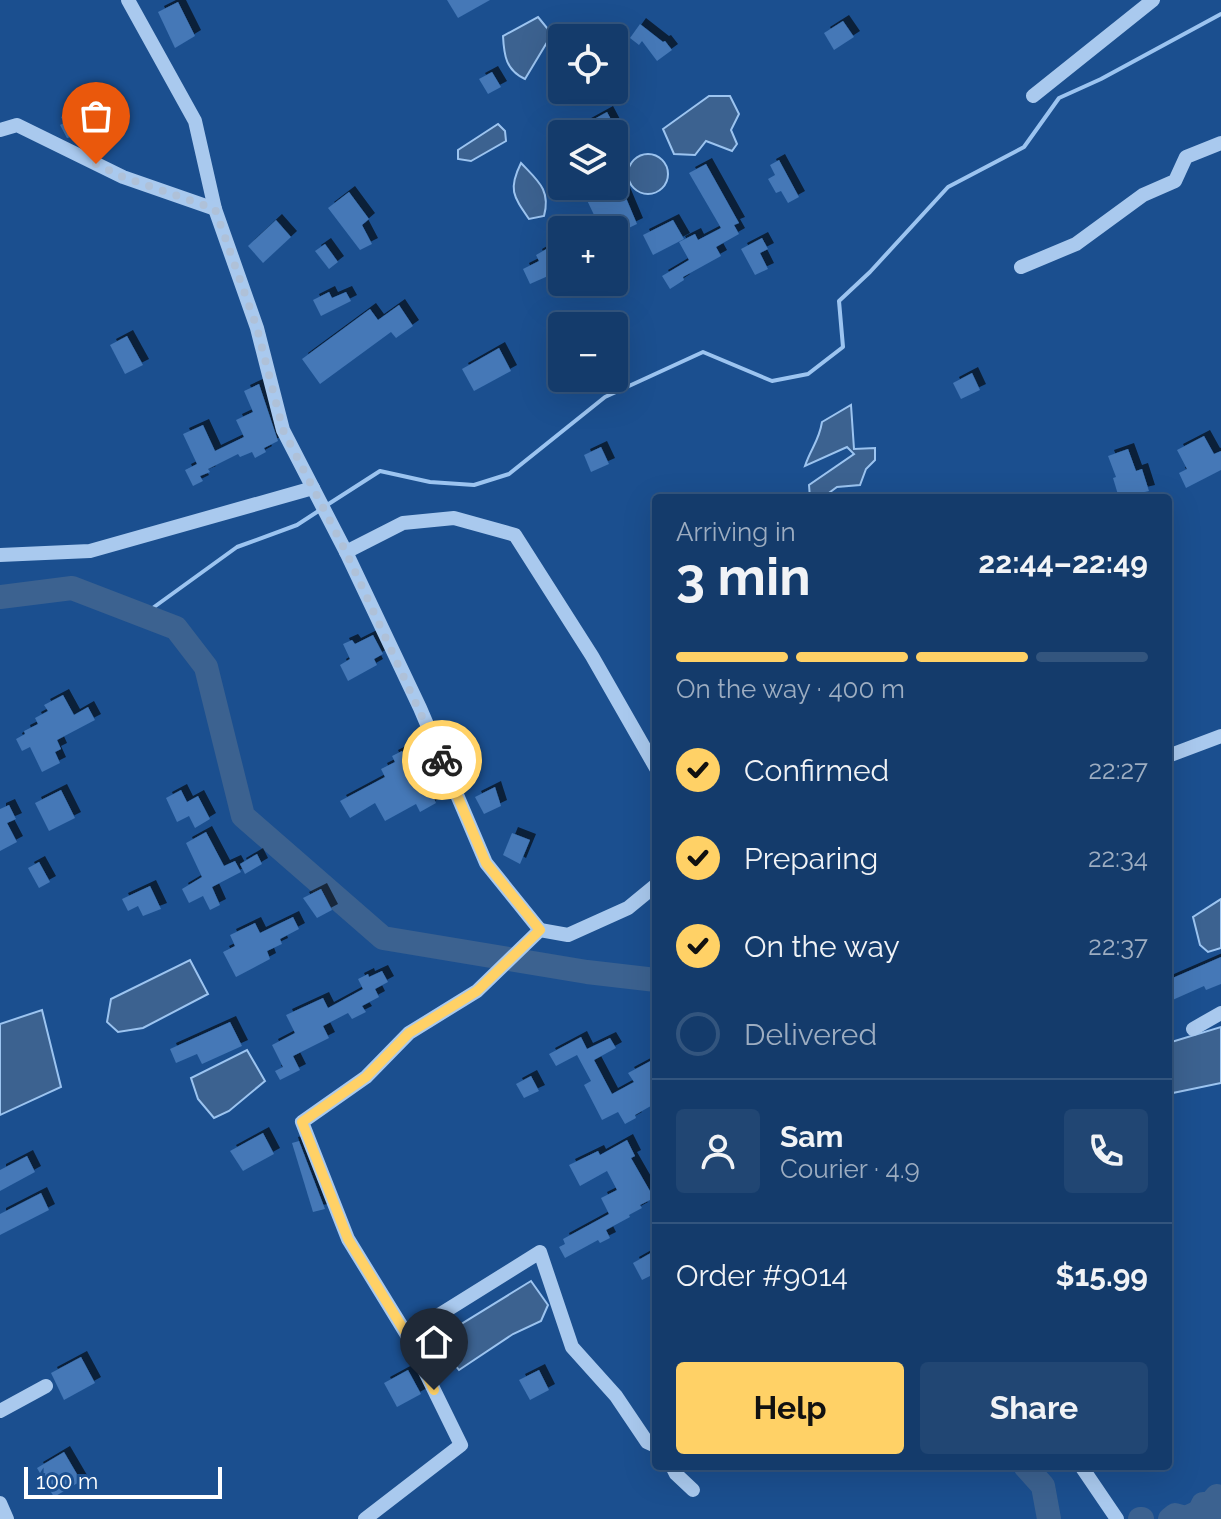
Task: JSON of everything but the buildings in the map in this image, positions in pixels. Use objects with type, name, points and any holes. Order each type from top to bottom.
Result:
[{"type":"street","points":[[128,0],[195,121],[215,209],[257,328],[283,430],[346,552],[420,708],[486,863],[540,930],[568,935],[628,908],[652,888]]},
{"type":"street","points":[[1033,96],[1150,2]]},
{"type":"street","points":[[0,130],[17,125],[123,177],[215,209]]},
{"type":"street","points":[[1021,267],[1076,244],[1143,195],[1175,181],[1186,157],[1221,143]]},
{"type":"street","points":[[0,555],[90,551],[313,488]]},
{"type":"street","points":[[346,552],[403,523],[454,518],[515,535],[592,656],[652,761]]},
{"type":"street","points":[[1172,754],[1221,736]]},
{"type":"street","points":[[365,1519],[461,1445],[407,1335],[348,1239],[302,1122],[366,1077],[409,1033],[477,991],[540,930]]},
{"type":"street","points":[[1193,1029],[1221,1013]]},
{"type":"street","points":[[407,1335],[540,1252],[572,1347],[616,1396],[647,1442],[652,1444]]},
{"type":"street","points":[[0,1411],[46,1386]]},
{"type":"street","points":[[674,1470],[693,1490]]},
{"type":"street","points":[[1084,1470],[1117,1519]]},
{"type":"street","points":[[0,1503],[7,1519]]},
{"type":"water","points":[[538,17],[548,29],[548,41],[525,79],[507,62],[503,36]]},
{"type":"water","points":[[709,96],[730,96],[739,114],[731,130],[737,144],[732,151],[706,141],[695,155],[674,154],[663,129]]},
{"type":"water","points":[[498,124],[505,131],[506,141],[471,161],[458,159],[458,150]]},
{"type":"water","points":[[648,154],[662,160],[668,174],[662,188],[648,194],[634,188],[628,174],[634,160]]},
{"type":"water","points":[[521,163],[538,181],[544,193],[544,216],[529,219],[516,198],[515,179]]},
{"type":"water","points":[[851,405],[854,449],[875,448],[875,460],[866,469],[860,485],[837,487],[827,494],[810,494],[809,485],[854,454],[847,447],[805,466],[822,422]]},
{"type":"water","points":[[1221,899],[1221,948],[1208,952],[1200,945],[1193,917]]},
{"type":"water","points":[[190,960],[208,994],[143,1028],[118,1032],[107,1022],[111,999]]},
{"type":"water","points":[[42,1010],[61,1087],[0,1115],[0,1024]]},
{"type":"water","points":[[1221,1027],[1221,1083],[1172,1093],[1172,1042]]},
{"type":"water","points":[[247,1050],[265,1081],[229,1111],[214,1118],[198,1099],[191,1078]]},
{"type":"water","points":[[531,1281],[548,1305],[541,1321],[513,1334],[459,1370],[444,1351],[450,1331]]},
{"type":"waterway","points":[[327,505],[380,471],[430,482],[474,485],[509,474],[605,397],[703,352],[772,381],[808,374],[843,347],[839,301],[948,187],[1024,147],[1059,98],[1101,79],[1221,14]]},
{"type":"waterway","points":[[143,615],[237,547],[297,525],[320,510]]},
{"type":"waterway","points":[[0,597],[72,588],[176,628],[206,667],[243,816],[383,938],[587,972],[652,980]]},
{"type":"waterway","points":[[1029,1470],[1043,1486],[1049,1519]]},
{"type":"waterway","points":[[1170,1519],[1175,1515],[1186,1518],[1199,1512],[1203,1504],[1210,1504],[1217,1496],[1218,1519]]},
{"type":"way so far","points":[[96,164],[123,177],[215,209],[257,328],[283,430],[346,552],[442,760]]},
{"type":"route","points":[[434,1390],[407,1335],[348,1239],[302,1122],[366,1077],[409,1033],[477,991],[540,930],[486,863],[442,760]]}]
